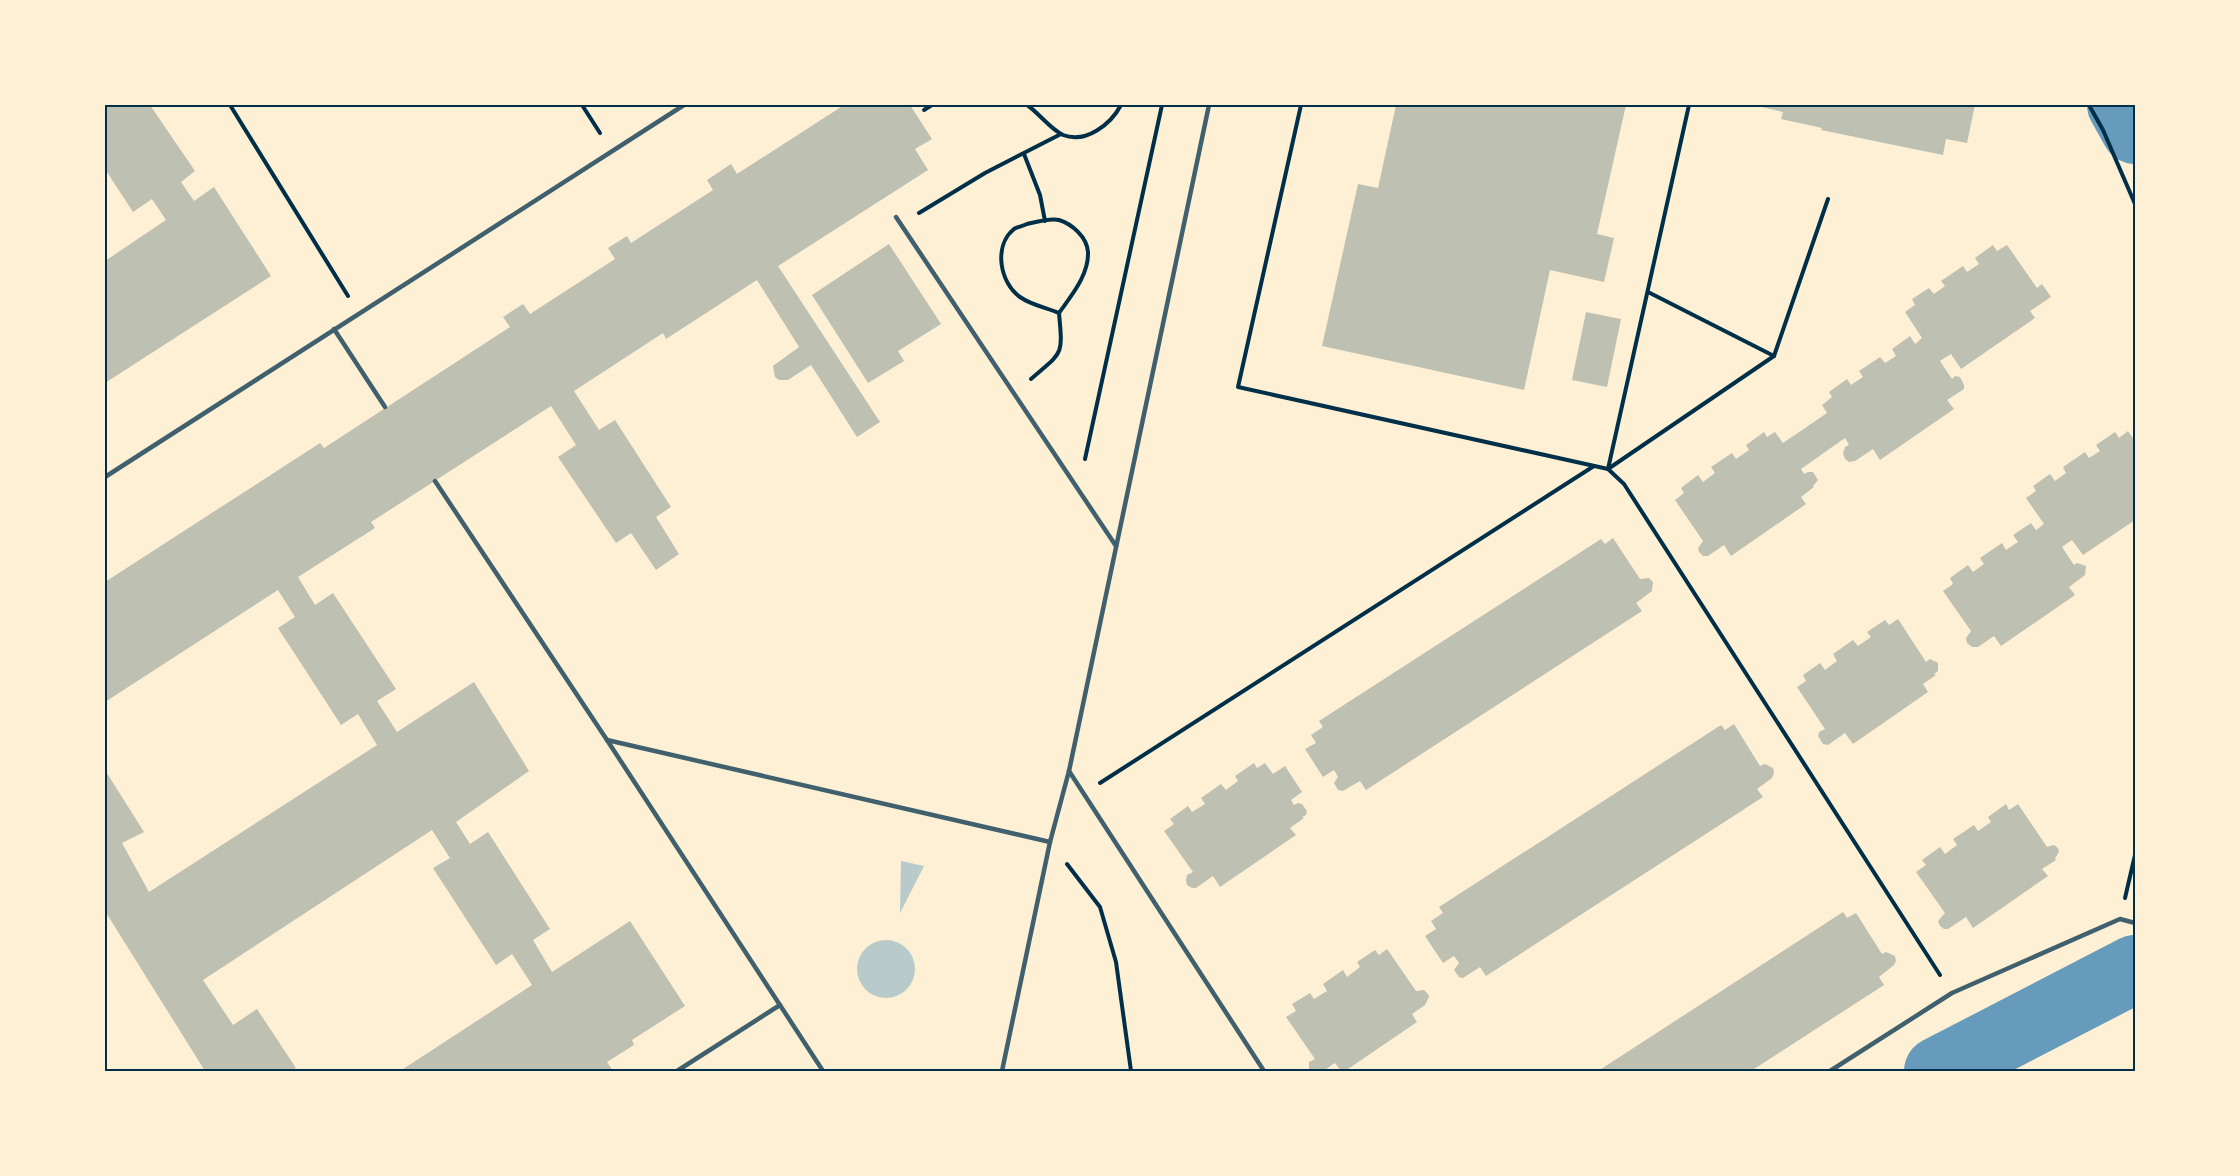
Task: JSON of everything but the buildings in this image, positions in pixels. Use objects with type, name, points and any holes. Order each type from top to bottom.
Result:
[{"type":"lane","points":[[105,477],[684,105]]},
{"type":"lane","points":[[1002,1071],[1050,842],[1069,771],[1209,105]]},
{"type":"lane","points":[[896,217],[1116,546]]},
{"type":"lane","points":[[334,329],[385,407]]},
{"type":"lane","points":[[435,481],[608,740],[824,1071]]},
{"type":"lane","points":[[608,740],[1050,842]]},
{"type":"lane","points":[[1069,771],[1264,1071]]},
{"type":"lane","points":[[1830,1071],[1952,993],[2120,919],[2135,923]]},
{"type":"lane","points":[[677,1071],[780,1005]]},
{"type":"path","points":[[230,105],[359,314]]},
{"type":"path","points":[[582,105],[612,151]]},
{"type":"path","points":[[924,110],[932,105]]},
{"type":"path","points":[[1026,105],[1061,134],[1071,137],[1082,137],[1097,131],[1109,122],[1121,105]]},
{"type":"path","points":[[1078,489],[1162,105]]},
{"type":"path","points":[[1301,105],[1238,387],[1608,469],[1624,484],[1952,993]]},
{"type":"path","points":[[1608,469],[1689,105]]},
{"type":"path","points":[[2089,105],[2103,130],[2135,204]]},
{"type":"path","points":[[900,224],[986,173],[1061,134]]},
{"type":"path","points":[[1024,154],[1040,195],[1045,221]]},
{"type":"path","points":[[1608,469],[1774,356],[1828,199]]},
{"type":"path","points":[[1014,394],[1060,354],[1062,343],[1059,313],[1083,278],[1088,252],[1083,236],[1058,219],[1015,228],[1006,240],[1002,254],[1002,267],[1009,285],[1022,298],[1059,313]]},
{"type":"path","points":[[1648,292],[1774,356]]},
{"type":"path","points":[[1084,794],[1594,466]]},
{"type":"path","points":[[1050,842],[1100,907],[1116,962],[1131,1071]]},
{"type":"path","points":[[2120,919],[2135,855]]},
{"type":"shaded area","points":[[901,861],[924,866],[900,913]]},
{"type":"shaded area","points":[[880,940],[892,940],[907,948],[915,963],[915,975],[907,990],[892,998],[880,998],[865,990],[857,975],[857,963],[865,948]]},
{"type":"waterway","points":[[2121,105],[2135,130]]},
{"type":"waterway","points":[[1938,1071],[2135,969]]}]
